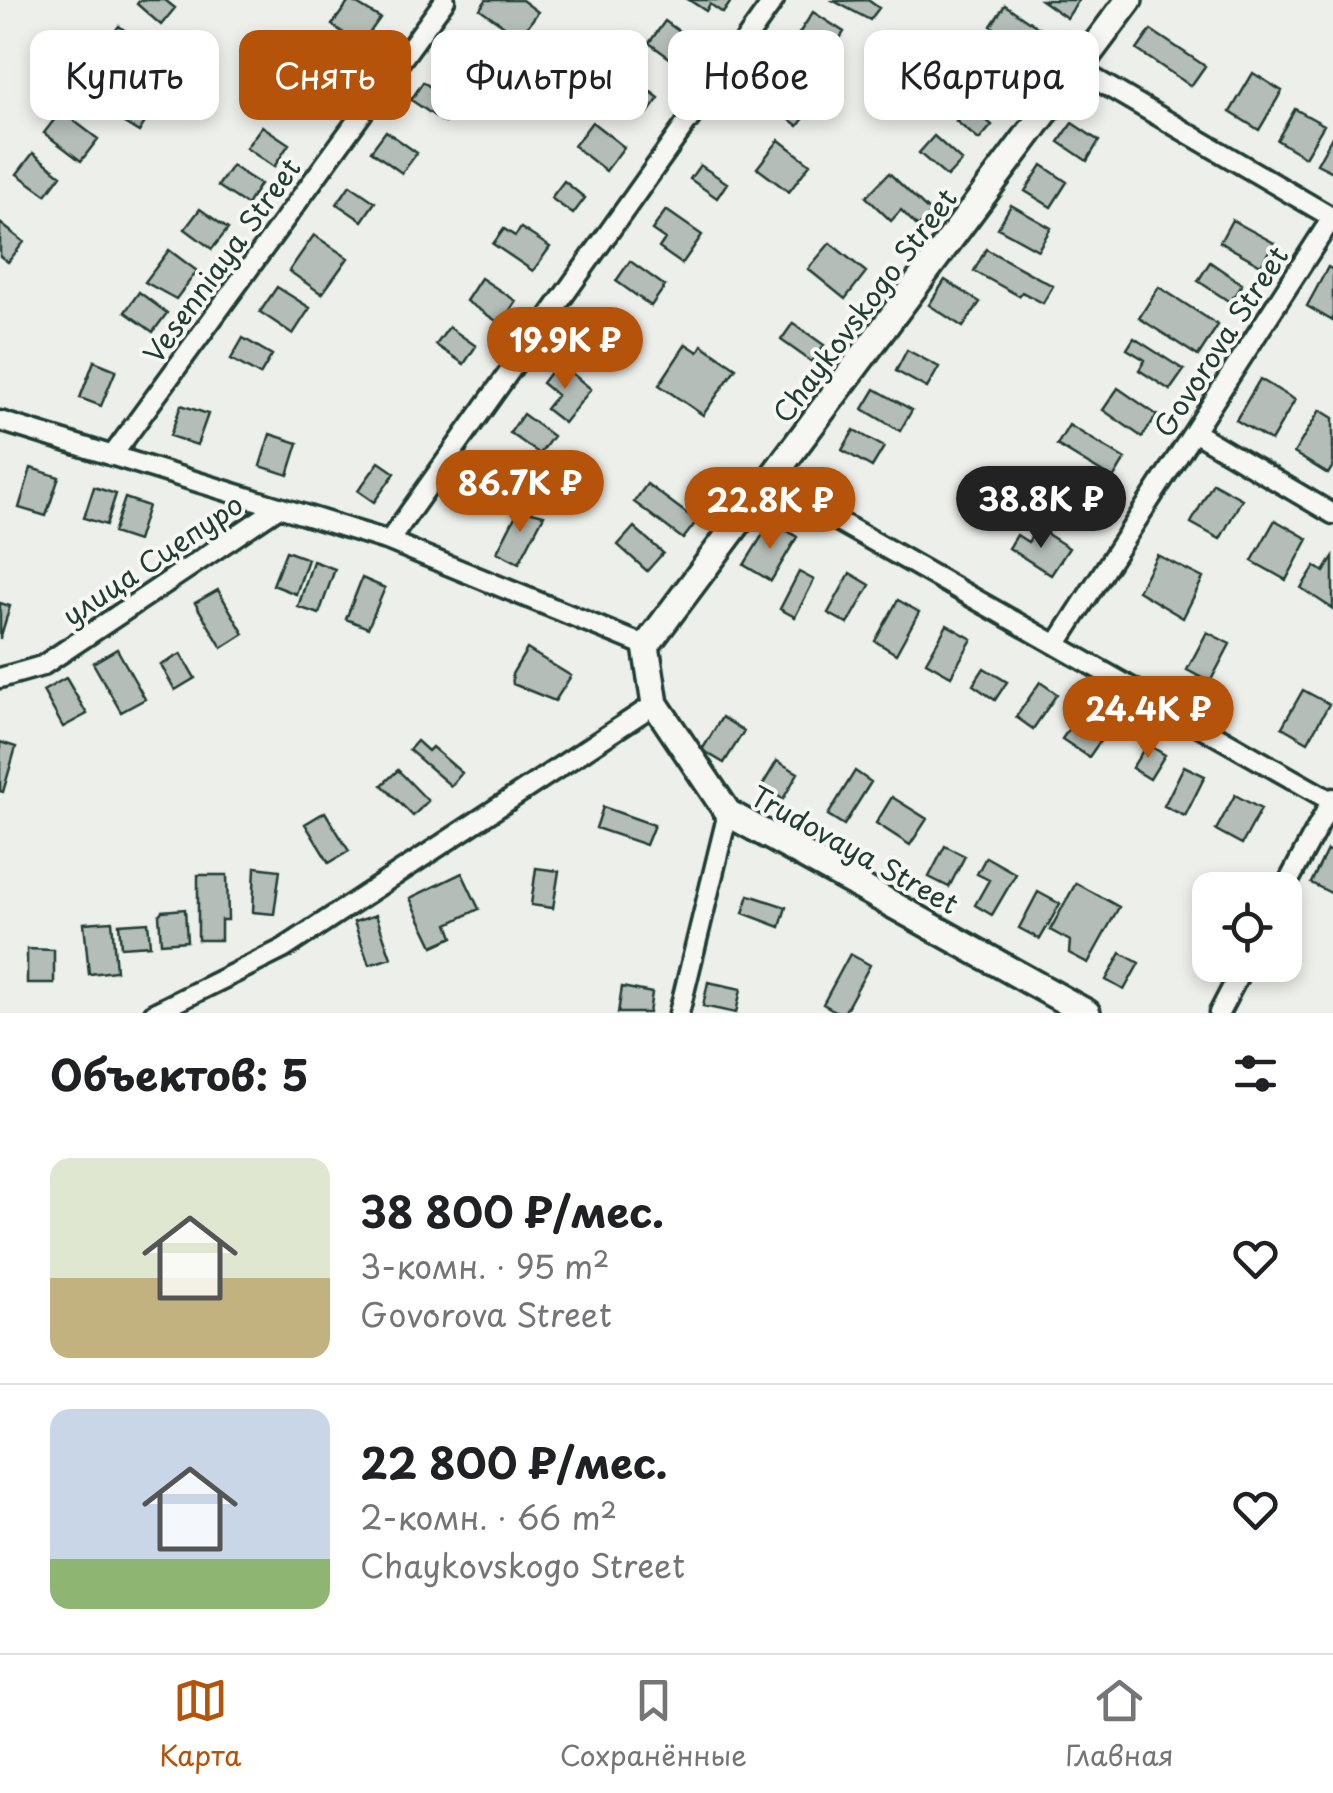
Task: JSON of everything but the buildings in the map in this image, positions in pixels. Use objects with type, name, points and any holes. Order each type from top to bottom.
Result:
[{"type":"main road","name":"Chaykovskogo Street","points":[[1099,41],[1129,0]]},
{"type":"main road","name":"Chaykovskogo Street","points":[[646,646],[1040,120]]},
{"type":"main road","name":"Trudovaya Street","points":[[646,646],[654,704],[728,813],[1088,1013]]},
{"type":"street","name":"Vesenniaya Street","points":[[112,456],[446,0]]},
{"type":"street","points":[[390,542],[774,0]]},
{"type":"street","points":[[1099,81],[1333,218]]},
{"type":"street","name":"Govorova Street","points":[[1056,645],[1333,218]]},
{"type":"street","points":[[0,422],[390,542],[646,646]]},
{"type":"street","points":[[1194,432],[1333,514]]},
{"type":"street","points":[[769,482],[1332,800],[1294,872]]},
{"type":"street","name":"улица Сцепуро","points":[[0,678],[42,666],[278,507]]},
{"type":"street","points":[[154,1013],[283,949],[654,704]]},
{"type":"street","points":[[679,1013],[728,813]]},
{"type":"street","points":[[1219,1013],[1235,982]]}]
